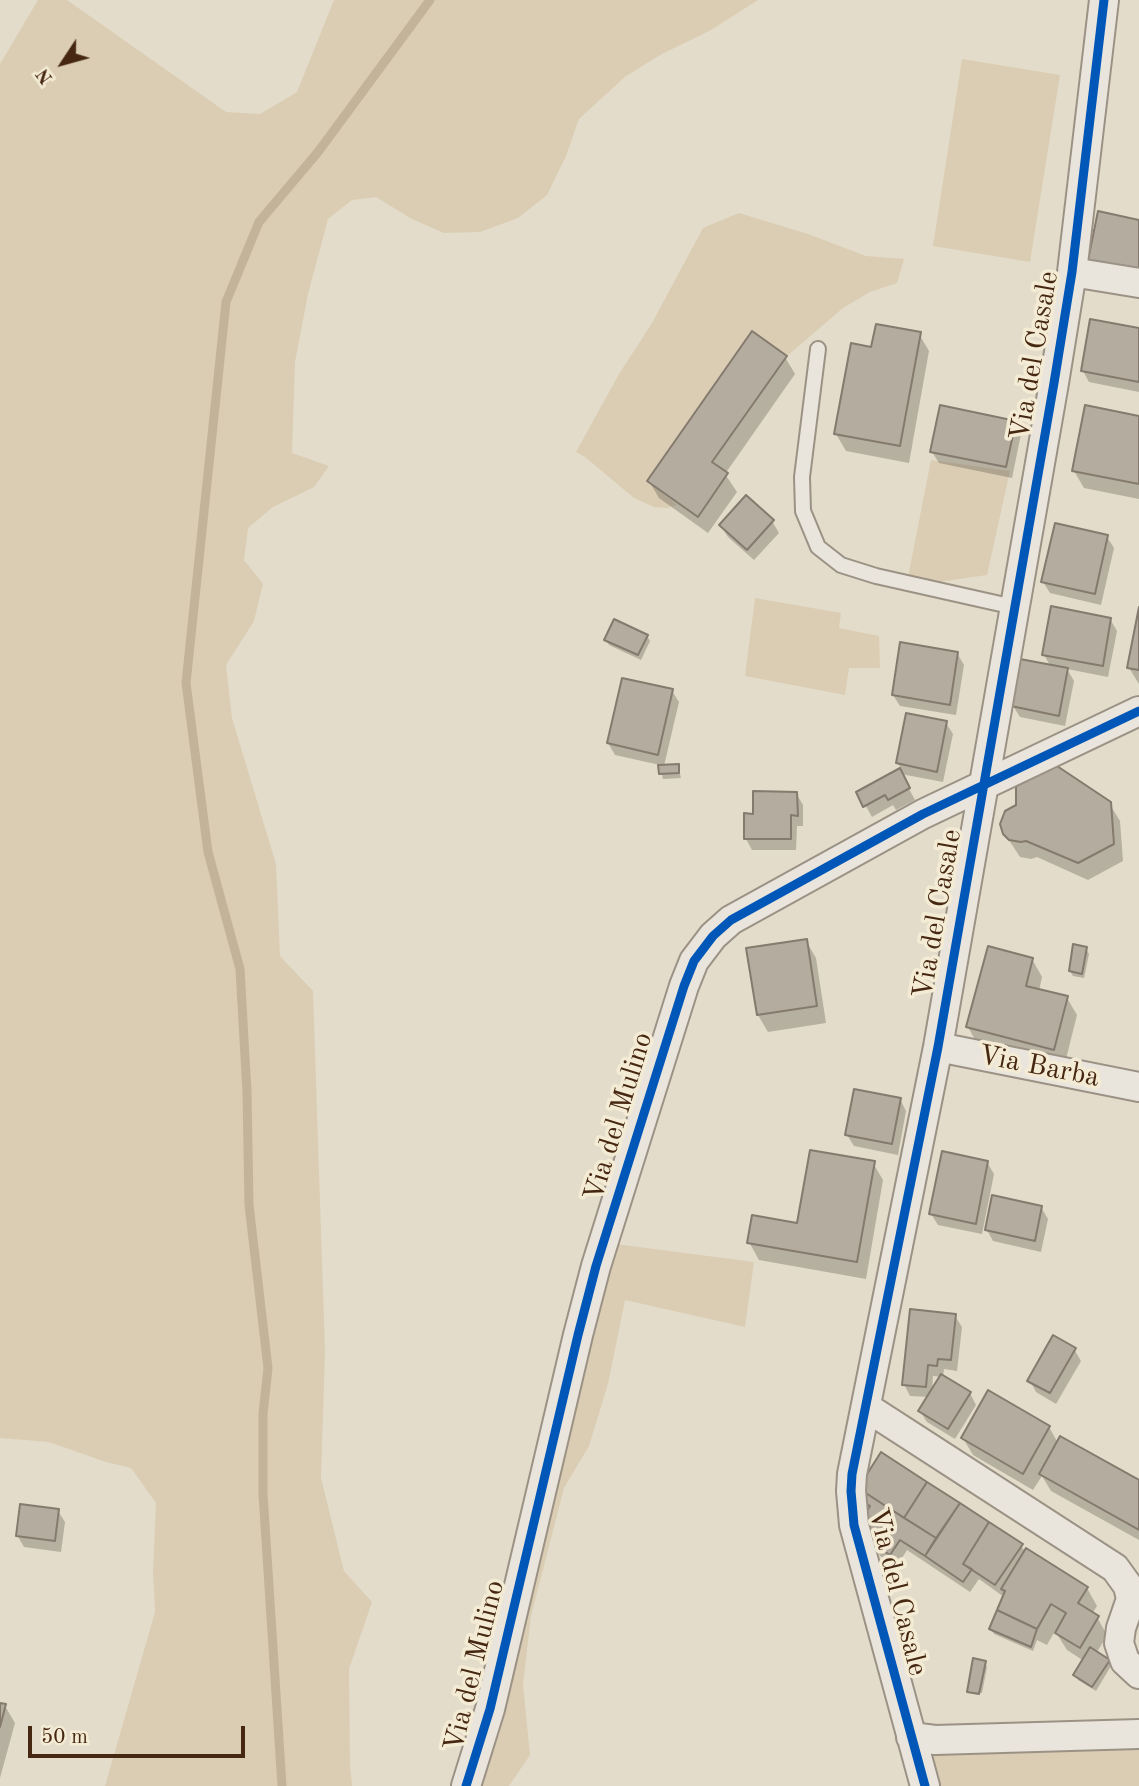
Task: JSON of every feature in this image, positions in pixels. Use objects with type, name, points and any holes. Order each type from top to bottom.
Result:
[{"type":"street","name":"Via del Casale","points":[[925,1786],[852,1512],[853,1464],[938,1048],[1072,272],[1104,0]]},
{"type":"street","points":[[1072,272],[1139,283]]},
{"type":"street","name":"Via del Mulino","points":[[466,1786],[490,1709],[590,1288],[694,961],[712,936],[732,920],[923,814],[1139,711]]},
{"type":"street","name":"Via Barba","points":[[938,1048],[1139,1087]]},
{"type":"street","points":[[866,1407],[1115,1568],[1125,1580],[1131,1599],[1119,1643],[1125,1661],[1139,1674]]},
{"type":"street","points":[[911,1737],[935,1740],[1139,1734]]},
{"type":"lane","points":[[818,349],[802,477],[803,511],[818,547],[841,565],[876,576],[1014,607]]},
{"type":"shaded area","points":[[38,0],[67,0],[226,112],[260,114],[297,92],[334,0],[758,0],[711,30],[662,54],[626,76],[579,119],[566,156],[547,195],[518,218],[480,232],[444,233],[412,219],[376,197],[352,200],[328,219],[308,294],[295,362],[292,453],[329,466],[314,487],[273,507],[248,528],[244,560],[263,584],[254,621],[226,665],[232,718],[276,864],[280,956],[313,991],[325,1351],[321,1478],[344,1571],[372,1602],[349,1669],[352,1786],[105,1786],[155,1612],[153,1572],[156,1503],[131,1468],[49,1442],[0,1438],[0,64]]},
{"type":"shaded area","points":[[962,59],[1060,75],[1030,262],[933,246]]},
{"type":"shaded area","points":[[739,213],[808,234],[866,256],[904,259],[897,283],[870,292],[843,308],[787,356],[751,332],[647,480],[677,505],[667,508],[654,507],[634,498],[576,452],[619,374],[652,323],[703,228]]},
{"type":"shaded area","points":[[931,460],[1010,471],[987,575],[932,583],[908,577]]},
{"type":"shaded area","points":[[755,598],[841,613],[839,628],[879,636],[880,668],[849,668],[845,695],[745,676]]},
{"type":"shaded area","points":[[608,1243],[754,1262],[745,1327],[625,1300],[608,1384],[589,1446],[564,1488],[531,1616],[523,1684],[530,1755],[509,1786],[469,1786]]},
{"type":"shaded area","points":[[1139,1747],[1139,1786],[937,1786],[928,1755]]},
{"type":"building","points":[[1098,211],[1139,220],[1139,271],[1088,260]]},
{"type":"building","points":[[1090,319],[1139,328],[1139,382],[1081,371]]},
{"type":"building","points":[[876,324],[921,332],[900,446],[834,434],[851,343],[871,347]]},
{"type":"building","points":[[752,331],[787,356],[712,462],[728,473],[698,517],[647,481]]},
{"type":"building","points":[[940,405],[1016,421],[1006,467],[930,452]]},
{"type":"building","points":[[1085,405],[1139,416],[1139,484],[1072,471]]},
{"type":"building","points":[[746,495],[774,520],[747,550],[719,525]]},
{"type":"building","points":[[1055,523],[1108,535],[1095,594],[1041,582]]},
{"type":"building","points":[[1051,606],[1111,618],[1103,666],[1042,655]]},
{"type":"building","points":[[1139,607],[1139,670],[1127,668]]},
{"type":"building","points":[[614,619],[648,635],[638,655],[604,640]]},
{"type":"building","points":[[900,642],[958,652],[950,705],[892,695]]},
{"type":"building","points":[[1020,659],[1068,668],[1059,716],[1011,706]]},
{"type":"building","points":[[622,678],[673,689],[658,755],[607,743]]},
{"type":"building","points":[[906,713],[947,721],[937,772],[896,763]]},
{"type":"building","points":[[679,764],[679,773],[659,774],[658,765]]},
{"type":"building","points":[[1057,766],[1111,802],[1114,844],[1078,863],[1026,841],[1009,840],[1003,834],[1000,824],[1005,811],[1016,805],[1016,786]]},
{"type":"building","points":[[900,768],[910,788],[888,800],[885,795],[863,807],[856,792]]},
{"type":"building","points":[[753,791],[797,792],[798,816],[791,815],[791,839],[744,839],[744,813],[753,814]]},
{"type":"building","points":[[807,939],[817,1006],[757,1015],[746,948]]},
{"type":"building","points":[[1073,944],[1087,947],[1082,974],[1069,971]]},
{"type":"building","points":[[988,946],[1033,958],[1026,986],[1068,996],[1054,1050],[966,1027]]},
{"type":"building","points":[[854,1089],[901,1098],[892,1144],[845,1135]]},
{"type":"building","points":[[810,1150],[875,1161],[857,1262],[747,1243],[752,1215],[797,1223]]},
{"type":"building","points":[[942,1151],[988,1161],[976,1224],[929,1214]]},
{"type":"building","points":[[992,1195],[1042,1206],[1035,1241],[985,1230]]},
{"type":"building","points":[[910,1309],[956,1314],[951,1360],[938,1359],[937,1366],[928,1365],[926,1387],[902,1385]]},
{"type":"building","points":[[1053,1335],[1076,1348],[1050,1393],[1027,1381]]},
{"type":"building","points":[[941,1374],[971,1392],[948,1429],[918,1411]]},
{"type":"building","points":[[988,1390],[1050,1426],[1023,1474],[961,1438]]},
{"type":"building","points":[[1060,1436],[1139,1480],[1139,1530],[1039,1474]]},
{"type":"building","points":[[881,1452],[927,1482],[904,1518],[861,1490],[860,1485]]},
{"type":"building","points":[[927,1482],[960,1503],[936,1538],[904,1518]]},
{"type":"building","points":[[861,1490],[892,1510],[877,1536],[859,1524],[870,1506],[856,1497]]},
{"type":"building","points":[[960,1503],[989,1522],[963,1564],[972,1569],[963,1582],[925,1556]]},
{"type":"building","points":[[20,1504],[59,1509],[55,1541],[16,1536]]},
{"type":"building","points":[[892,1510],[936,1538],[925,1556],[900,1540],[890,1555],[872,1544]]},
{"type":"building","points":[[989,1522],[1023,1544],[995,1585],[963,1564]]},
{"type":"building","points":[[1026,1548],[1088,1587],[1078,1603],[1099,1616],[1080,1648],[1055,1633],[1066,1613],[1051,1604],[1037,1629],[997,1610],[1005,1591],[1001,1589]]},
{"type":"building","points":[[997,1610],[1037,1629],[1031,1647],[989,1629]]},
{"type":"building","points":[[1090,1647],[1110,1660],[1092,1687],[1073,1675]]},
{"type":"building","points":[[973,1658],[986,1661],[979,1694],[967,1692]]},
{"type":"building","points":[[0,1703],[6,1704],[0,1727]]},
{"type":"waterway","points":[[282,1786],[263,1494],[263,1414],[268,1368],[249,1205],[247,1092],[240,969],[208,852],[186,683],[226,302],[259,222],[318,152],[430,0]]},
{"type":"cycle path","points":[[925,1786],[854,1525],[852,1474],[938,1047],[1054,383],[1072,272],[1104,0]]},
{"type":"cycle path","points":[[466,1786],[490,1709],[596,1266],[694,961],[713,936],[731,920],[923,814],[1139,711]]}]
